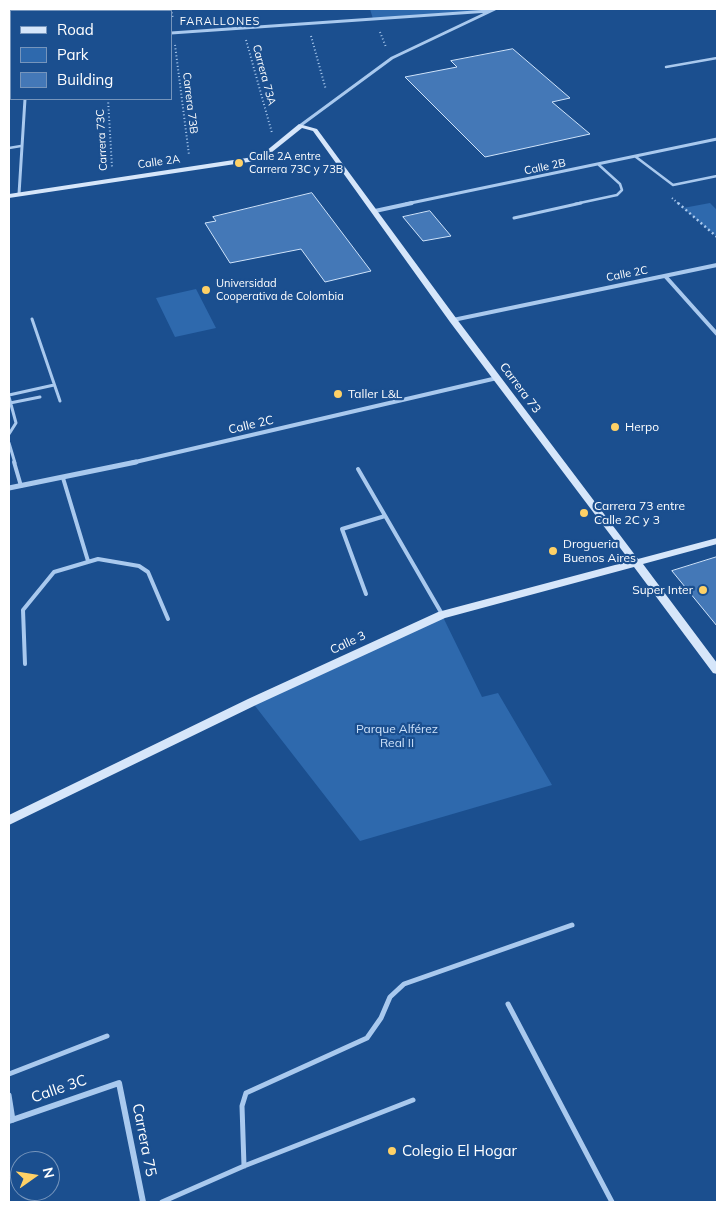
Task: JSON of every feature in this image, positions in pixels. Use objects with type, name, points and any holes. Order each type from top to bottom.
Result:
[{"type":"street","points":[[301,125],[392,58],[495,9]]},
{"type":"street","points":[[173,33],[489,12]]},
{"type":"street","points":[[19,194],[25,100]]},
{"type":"street","name":"Calle 2A","points":[[9,196],[262,158],[275,145],[301,125]]},
{"type":"street","name":"Carrera 73","points":[[301,125],[315,130],[453,320],[717,670]]},
{"type":"street","name":"Calle 2B","points":[[375,211],[717,139]]},
{"type":"street","name":"Calle 2C","points":[[453,320],[717,266]]},
{"type":"street","points":[[666,277],[717,334]]},
{"type":"street","name":"Calle 2C","points":[[9,488],[63,478],[497,378]]},
{"type":"street","name":"Calle 3","points":[[9,820],[252,702],[442,615],[717,541]]},
{"type":"street","name":"Calle 3C","points":[[11,1120],[119,1083]]},
{"type":"street","name":"Carrera 75","points":[[119,1083],[143,1202]]},
{"type":"lane","points":[[666,67],[717,58]]},
{"type":"lane","points":[[9,148],[21,146]]},
{"type":"lane","points":[[636,157],[673,185],[717,176]]},
{"type":"lane","points":[[514,218],[617,196],[622,190],[620,184],[599,165]]},
{"type":"lane","points":[[32,319],[60,401]]},
{"type":"lane","points":[[9,434],[16,424],[9,396],[54,385]]},
{"type":"lane","points":[[10,403],[40,397]]},
{"type":"lane","points":[[9,443],[21,486]]},
{"type":"lane","points":[[358,469],[442,615]]},
{"type":"lane","points":[[63,478],[88,561]]},
{"type":"lane","points":[[366,594],[342,529],[385,516]]},
{"type":"lane","points":[[25,664],[23,610],[26,604],[54,572],[88,561],[98,559],[139,566],[148,572],[168,620]]},
{"type":"lane","points":[[244,1166],[242,1106],[246,1093],[368,1038],[381,1018],[390,997],[404,984],[572,926]]},
{"type":"lane","points":[[508,1004],[612,1202]]},
{"type":"lane","points":[[9,1074],[107,1036]]},
{"type":"lane","points":[[9,1095],[11,1120]]},
{"type":"lane","points":[[162,1202],[244,1166],[413,1100]]},
{"type":"path","points":[[374,20],[392,58]]},
{"type":"path","points":[[307,24],[330,102]]},
{"type":"path","name":"Carrera 73A","points":[[243,28],[275,145]]},
{"type":"path","name":"Carrera 73B","points":[[173,33],[191,168]]},
{"type":"path","name":"Carrera 73C","points":[[108,100],[112,180]]},
{"type":"path","points":[[670,197],[717,237]]},
{"type":"green space","points":[[370,9],[495,9],[489,11],[373,19]]},
{"type":"green space","points":[[710,203],[717,210],[717,237],[683,208]]},
{"type":"green space","points":[[196,289],[216,328],[175,337],[156,298]]},
{"type":"green space","name":"Parque Alférez Real II","points":[[442,615],[482,697],[498,693],[552,785],[360,841],[252,702]]},
{"type":"building","points":[[513,49],[570,98],[552,102],[590,134],[485,157],[405,77],[457,67],[451,61]]},
{"type":"building","points":[[312,193],[371,271],[325,282],[301,249],[230,263],[205,223],[216,221],[213,217]]},
{"type":"building","points":[[430,211],[451,236],[423,241],[403,217]]},
{"type":"building","name":"Super Inter","points":[[717,557],[717,626],[672,571]]},
{"type":"place","name":"Calle 2A entre Carrera 73C y 73B","points":[[239,163]]},
{"type":"place","name":"Universidad Cooperativa de Colombia","points":[[206,290]]},
{"type":"place","name":"Taller L&L","points":[[338,394]]},
{"type":"place","name":"Herpo","points":[[615,427]]},
{"type":"place","name":"Carrera 73 entre Calle 2C y 3","points":[[584,513]]},
{"type":"place","name":"Drogueria Buenos Aires","points":[[553,551]]},
{"type":"place","name":"Super Inter","points":[[703,590]]},
{"type":"place","name":"Colegio El Hogar","points":[[392,1151]]},
{"type":"district","name":"FARALLONES","points":[[220,22]]}]
